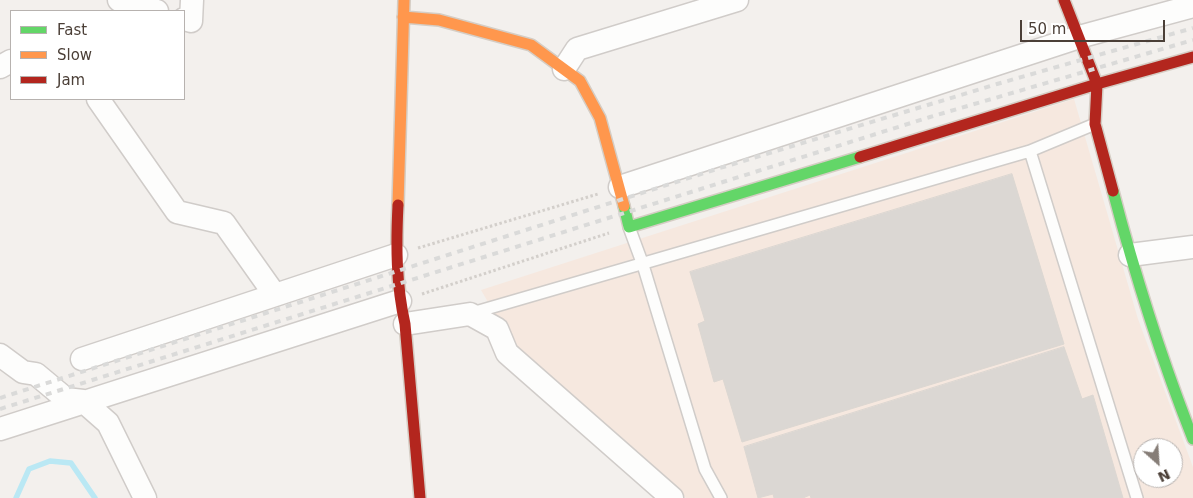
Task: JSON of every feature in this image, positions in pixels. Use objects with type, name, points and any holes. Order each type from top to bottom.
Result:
[{"type":"street","points":[[119,0],[154,10]]},
{"type":"street","points":[[185,19],[191,21],[192,0]]},
{"type":"street","points":[[404,0],[396,255],[400,301],[405,324],[420,498]]},
{"type":"street","points":[[564,69],[577,49],[737,0]]},
{"type":"street","points":[[1064,0],[1097,84],[1095,124],[1130,255],[1173,388],[1193,439]]},
{"type":"street","points":[[620,187],[1079,37],[1193,6]]},
{"type":"street","points":[[402,17],[439,20],[531,45],[580,81],[600,118],[620,187],[629,227],[1097,84],[1193,57]]},
{"type":"street","points":[[99,100],[177,212],[224,224],[274,295]]},
{"type":"street","points":[[1130,255],[1193,247]]},
{"type":"street","points":[[82,358],[396,255]]},
{"type":"street","points":[[0,428],[400,301]]},
{"type":"street","points":[[405,324],[470,314],[497,329],[507,354],[672,498]]},
{"type":"street","points":[[0,355],[23,372],[36,374],[66,399],[82,402],[108,423],[145,498]]},
{"type":"street","points":[[0,380],[23,372]]},
{"type":"lane","points":[[470,314],[1030,151],[1095,124]]},
{"type":"lane","points":[[1030,151],[1137,498]]},
{"type":"lane","points":[[629,227],[705,469],[721,498]]},
{"type":"path","points":[[396,255],[620,187]]},
{"type":"path","points":[[400,301],[629,227]]},
{"type":"shaded area","points":[[1074,99],[1138,319],[1182,438],[1133,438],[1133,488],[1183,488],[1183,440],[1193,467],[1193,498],[686,498],[510,340],[481,290]]},
{"type":"building","points":[[1012,174],[1064,344],[742,442],[723,379],[714,382],[698,324],[705,321],[690,272]]},
{"type":"building","points":[[1064,347],[1082,399],[1093,395],[1123,498],[811,498],[810,495],[803,498],[774,498],[773,494],[758,498],[744,447]]},
{"type":"waterway","points":[[16,498],[29,469],[50,461],[71,463],[95,498]]},
{"type":"railway","points":[[0,398],[720,168],[997,84],[1193,28]]},
{"type":"railway","points":[[0,409],[930,117],[1193,40]]},
{"type":"traffic: fast","points":[[624,206],[629,227],[860,157]]},
{"type":"traffic: fast","points":[[1113,191],[1149,316],[1193,439]]},
{"type":"traffic: slow","points":[[398,205],[404,0]]},
{"type":"traffic: slow","points":[[403,17],[439,20],[531,45],[580,81],[600,118],[624,206]]},
{"type":"traffic: jam","points":[[1064,0],[1097,84],[1095,124],[1113,191]]},
{"type":"traffic: jam","points":[[860,157],[1097,84],[1193,57]]},
{"type":"traffic: jam","points":[[398,205],[398,279],[405,324],[420,498]]}]
